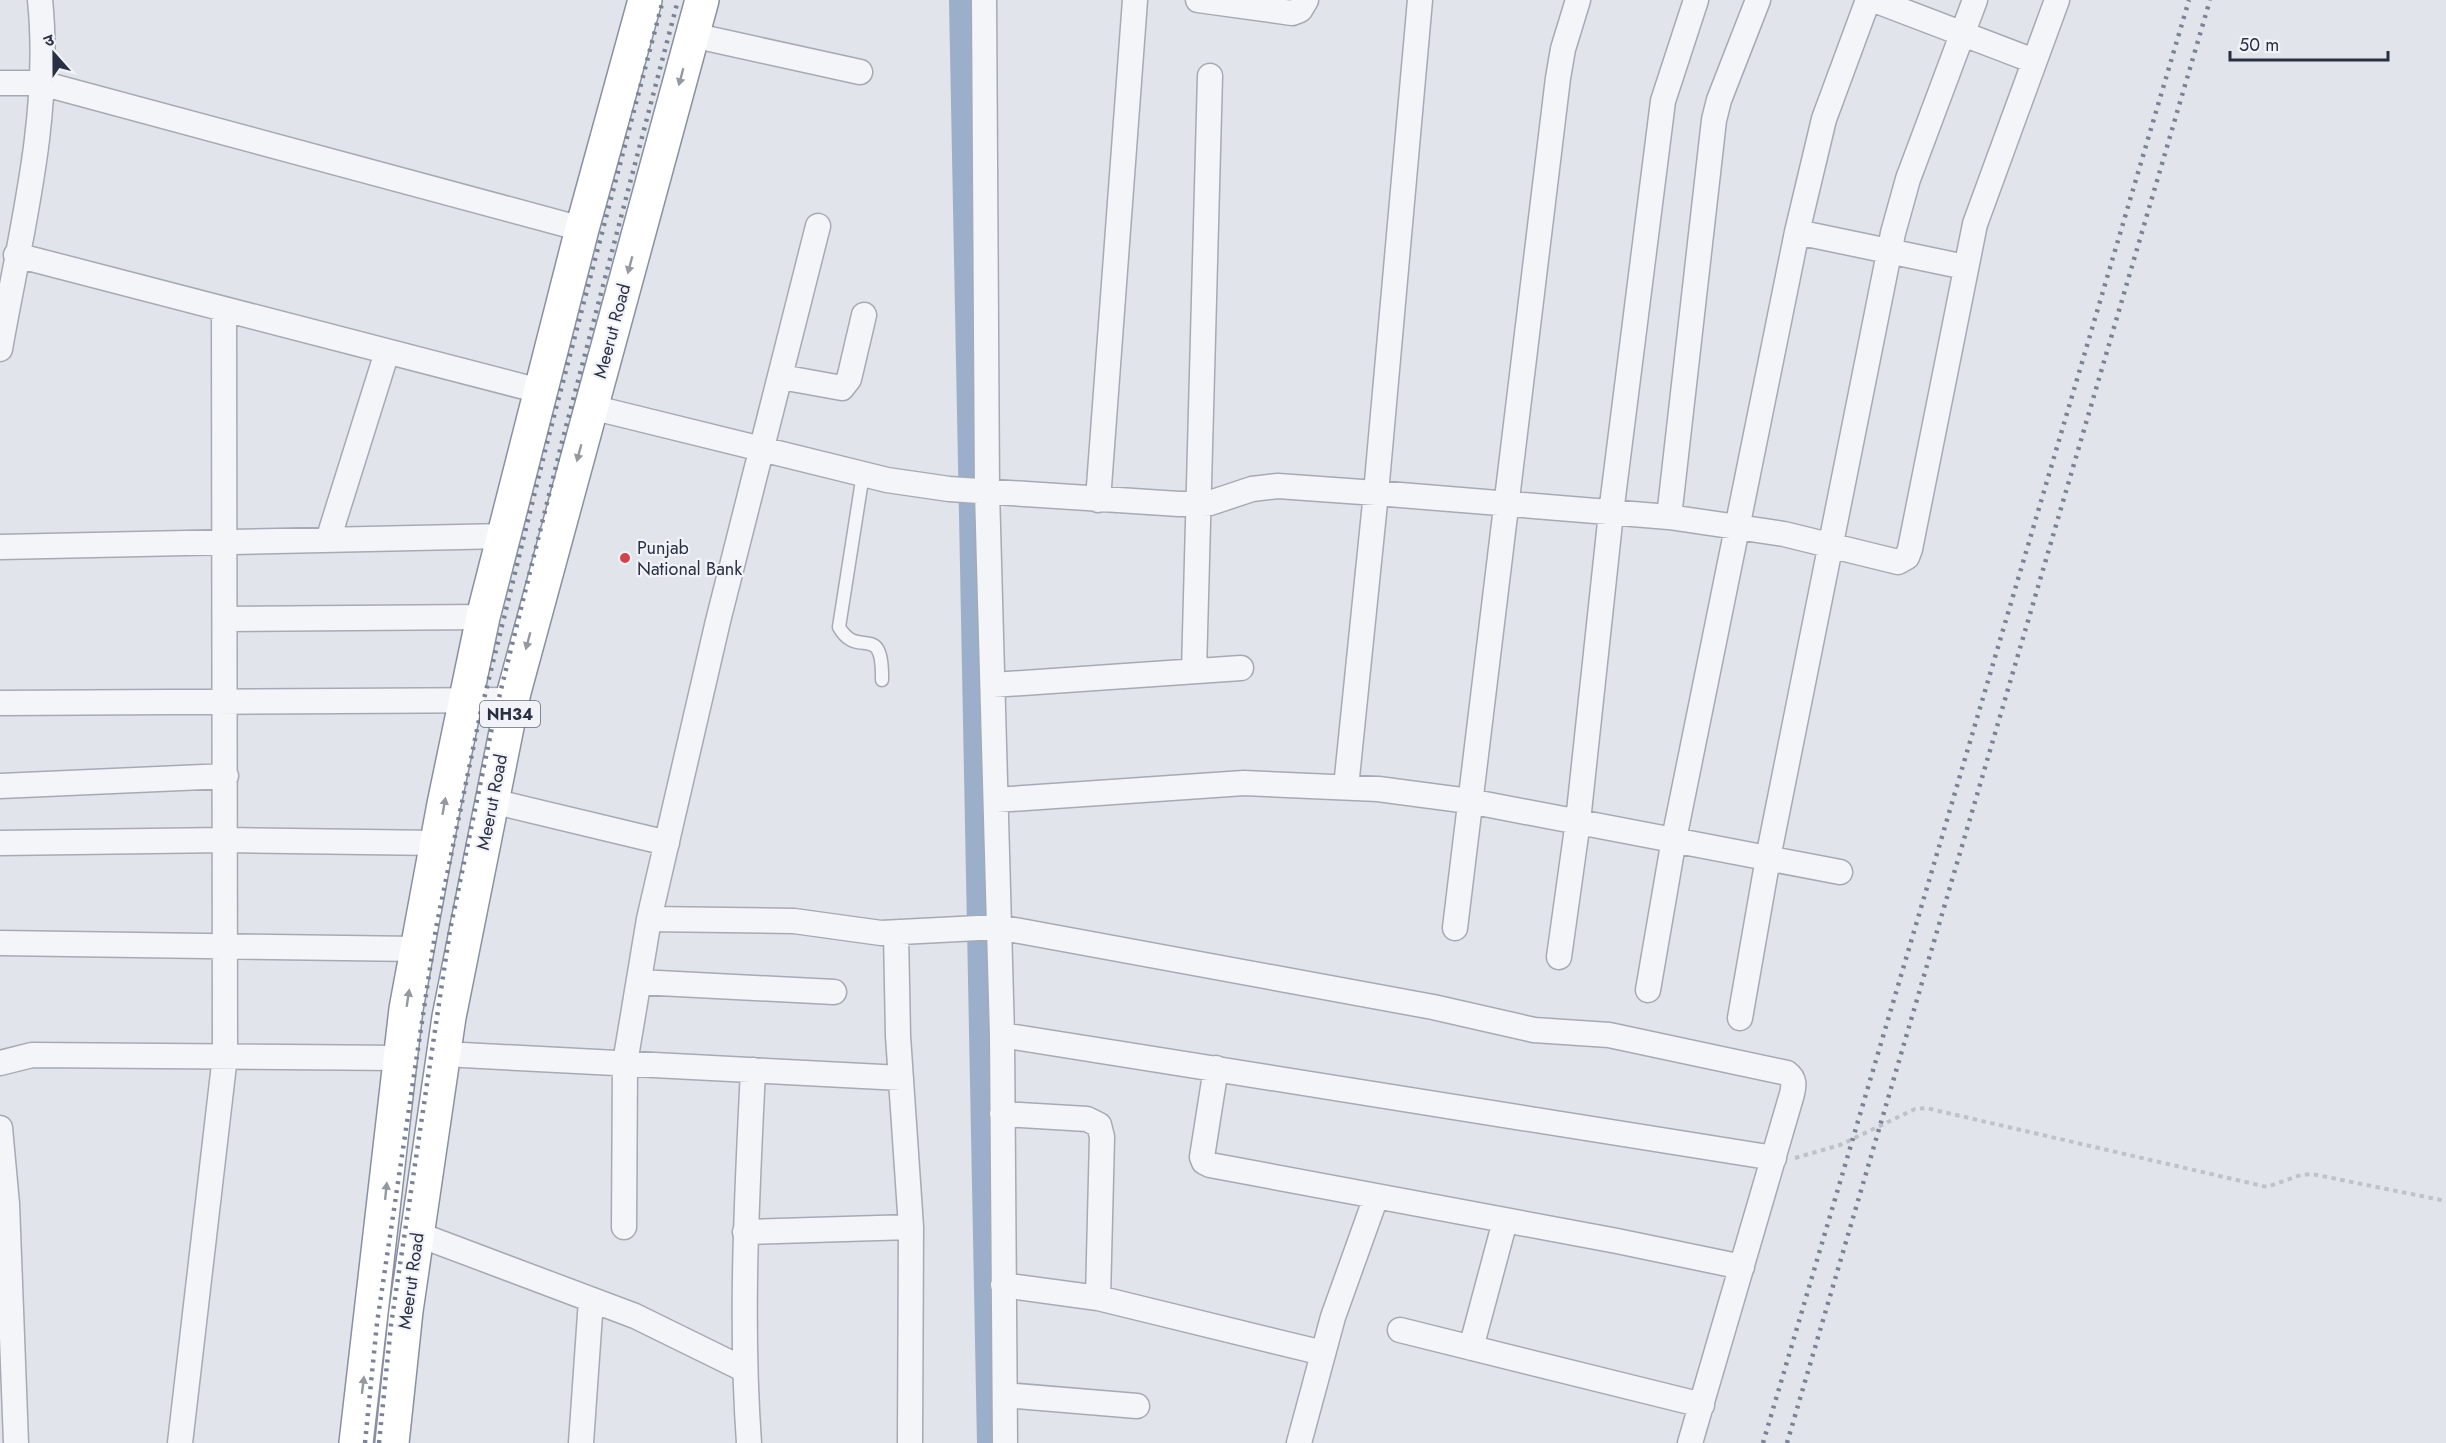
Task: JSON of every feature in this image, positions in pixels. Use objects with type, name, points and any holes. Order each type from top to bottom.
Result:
[{"type":"highway","name":"Meerut Road","points":[[356,1443],[400,1058],[416,949],[465,701],[483,617],[540,391],[645,0]]},
{"type":"highway","name":"Meerut Road","points":[[392,1443],[417,1234],[444,1054],[512,700],[702,0]]},
{"type":"street","points":[[0,349],[38,132],[44,38],[40,0]]},
{"type":"street","points":[[984,0],[982,491],[993,684],[996,800],[983,927],[1002,1035],[1005,1443]]},
{"type":"street","points":[[1098,500],[1135,0]]},
{"type":"street","points":[[1198,0],[1292,14],[1300,10],[1306,0]]},
{"type":"street","points":[[1346,787],[1376,493],[1420,0]]},
{"type":"street","points":[[1455,928],[1558,78],[1563,49],[1578,0]]},
{"type":"street","points":[[1560,957],[1578,821],[1611,513],[1663,101],[1696,0]]},
{"type":"street","points":[[1670,517],[1714,120],[1719,100],[1758,0]]},
{"type":"street","points":[[1648,990],[1674,839],[1797,232],[1824,119],[1868,0]]},
{"type":"street","points":[[1874,0],[2034,61]]},
{"type":"street","points":[[1740,1018],[1768,858],[1889,252],[1908,179],[1975,0]]},
{"type":"street","points":[[591,407],[863,474],[949,489],[1098,500],[1198,504],[1263,487],[1376,493],[1670,517],[1736,526],[1830,545],[1898,562],[1907,557],[1965,267],[1981,205],[2057,0]]},
{"type":"street","points":[[692,35],[860,72]]},
{"type":"street","points":[[1194,671],[1210,76]]},
{"type":"street","points":[[0,83],[41,83],[582,229]]},
{"type":"street","points":[[624,1227],[625,1063],[649,919],[718,621],[763,451],[818,226]]},
{"type":"street","points":[[1797,232],[1965,267]]},
{"type":"street","points":[[16,255],[540,391]]},
{"type":"street","points":[[180,1443],[225,1056],[227,946],[224,309]]},
{"type":"street","points":[[781,377],[842,388],[849,379],[864,315]]},
{"type":"street","points":[[328,540],[387,352]]},
{"type":"street","points":[[0,547],[505,536]]},
{"type":"street","points":[[226,619],[483,617]]},
{"type":"street","points":[[993,684],[1241,668]]},
{"type":"street","points":[[0,703],[512,700]]},
{"type":"street","points":[[0,786],[226,776]]},
{"type":"street","points":[[996,800],[1244,783],[1346,787],[1469,801],[1840,872]]},
{"type":"street","points":[[492,801],[667,843]]},
{"type":"street","points":[[0,843],[226,840],[438,843]]},
{"type":"street","points":[[649,919],[794,921],[865,932],[896,933],[983,927],[1433,1007],[1534,1030],[1609,1035],[1787,1073],[1792,1077],[1794,1086],[1690,1443]]},
{"type":"street","points":[[896,933],[901,1078],[911,1227],[910,1443]]},
{"type":"street","points":[[0,944],[416,949]]},
{"type":"street","points":[[639,982],[834,992]]},
{"type":"street","points":[[1002,1035],[1774,1158]]},
{"type":"street","points":[[444,1054],[901,1078]]},
{"type":"street","points":[[0,1063],[32,1055],[400,1058]]},
{"type":"street","points":[[1216,1068],[1203,1150],[1204,1162],[1220,1168],[1742,1267]]},
{"type":"street","points":[[749,1443],[743,1369],[745,1232],[753,1070]]},
{"type":"street","points":[[1002,1114],[1087,1119],[1099,1125],[1102,1137],[1098,1298]]},
{"type":"street","points":[[0,1128],[16,1443]]},
{"type":"street","points":[[1299,1443],[1323,1353],[1376,1197]]},
{"type":"street","points":[[1471,1348],[1505,1221]]},
{"type":"street","points":[[745,1232],[911,1227]]},
{"type":"street","points":[[417,1234],[670,1331],[743,1369]]},
{"type":"street","points":[[1003,1285],[1098,1298],[1323,1353]]},
{"type":"street","points":[[581,1443],[591,1300]]},
{"type":"street","points":[[1400,1330],[1702,1405]]},
{"type":"street","points":[[1005,1395],[1137,1406]]},
{"type":"lane","points":[[863,474],[839,627],[852,640],[873,644],[879,649],[883,656],[882,680]]},
{"type":"path","points":[[1774,1158],[1805,1157],[1915,1109],[1926,1108],[2267,1188],[2301,1175],[2312,1174],[2446,1201]]},
{"type":"waterway","points":[[960,0],[988,1443]]},
{"type":"railway","points":[[365,1443],[377,1323],[436,928],[480,715],[548,439],[663,0]]},
{"type":"railway","points":[[379,1443],[391,1325],[450,930],[494,718],[562,442],[678,0]]},
{"type":"railway","points":[[1763,1443],[2189,0]]},
{"type":"railway","points":[[1787,1443],[2210,0]]},
{"type":"place","name":"Punjab National Bank","points":[[625,558]]}]
